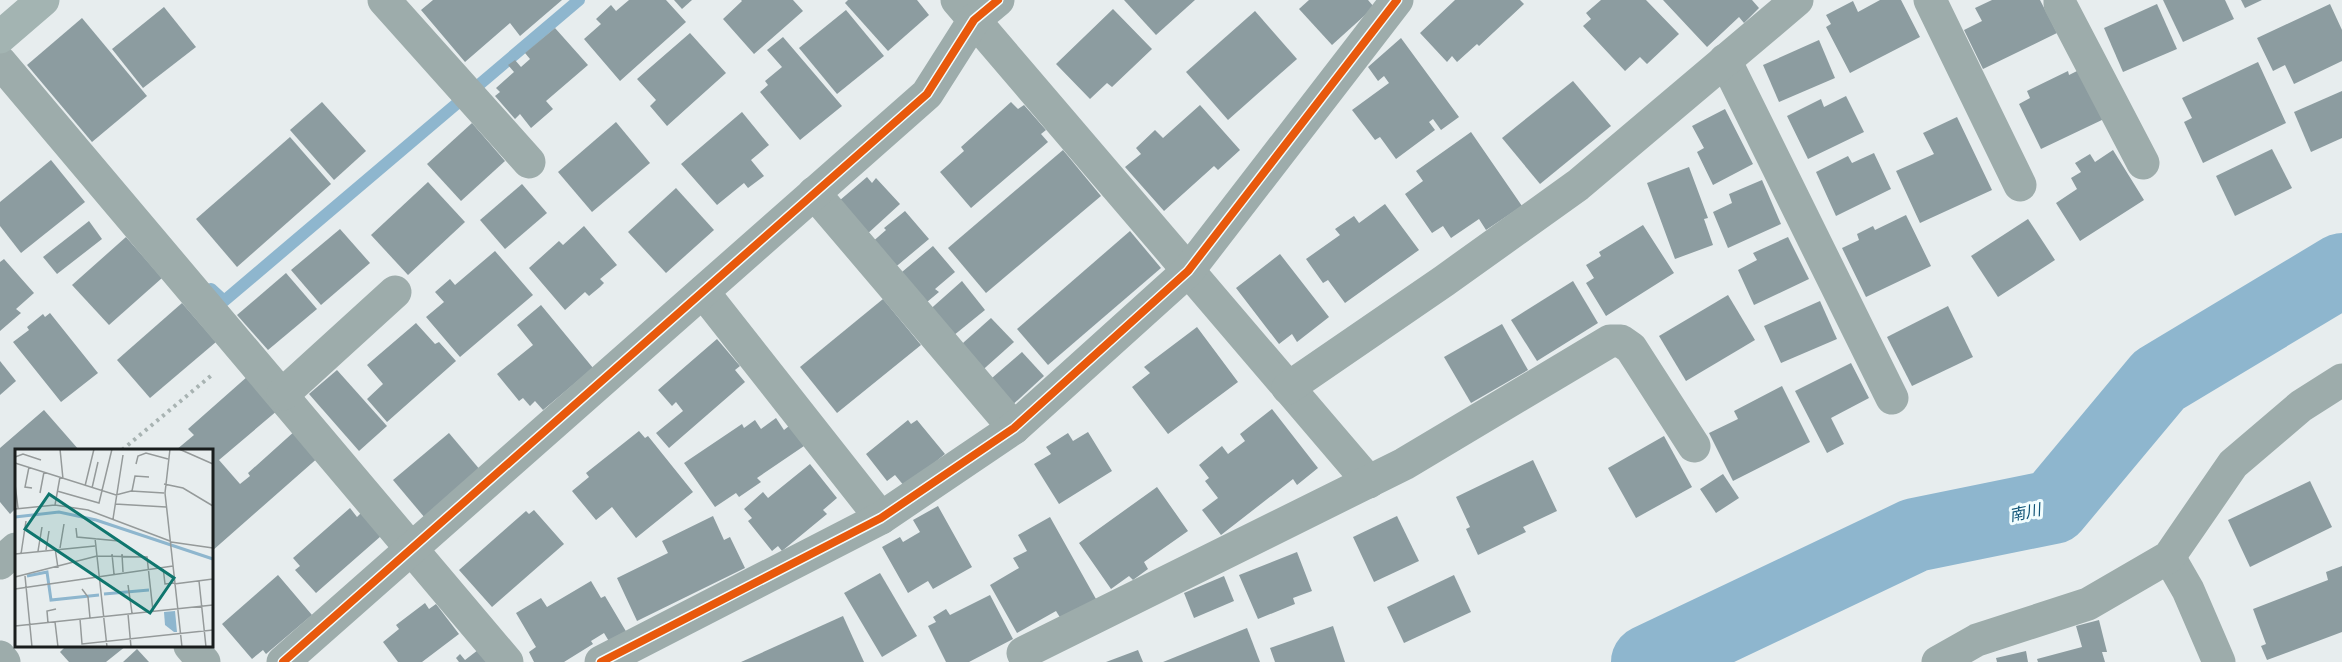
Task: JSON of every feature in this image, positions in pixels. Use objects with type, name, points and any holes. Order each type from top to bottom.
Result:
[{"type":"street","points":[[0,37],[43,0]]},
{"type":"street","points":[[384,0],[530,162]]},
{"type":"street","points":[[601,662],[881,518],[1014,429],[1188,271],[1397,0]]},
{"type":"street","points":[[1930,0],[2020,185]]},
{"type":"street","points":[[2060,0],[2060,4],[2143,163]]},
{"type":"street","points":[[1288,388],[1444,281],[1578,184],[1725,60],[1787,3]]},
{"type":"street","points":[[283,662],[927,94],[976,7],[1188,271],[1369,482]]},
{"type":"street","points":[[1725,60],[1892,398]]},
{"type":"street","points":[[0,62],[283,394],[507,662]]},
{"type":"street","points":[[814,193],[1014,429]]},
{"type":"street","points":[[283,394],[395,292]]},
{"type":"street","points":[[703,292],[881,518]]},
{"type":"street","points":[[1023,653],[1404,464],[1610,341],[1621,341],[1630,348],[1694,446]]},
{"type":"street","points":[[1938,662],[1977,640],[2088,604],[2169,557],[2233,464],[2301,406],[2342,380]]},
{"type":"street","points":[[0,563],[15,550]]},
{"type":"street","points":[[2169,557],[2188,590],[2219,662]]},
{"type":"street","points":[[192,647],[204,662]]},
{"type":"street","points":[[0,657],[4,662]]},
{"type":"path","points":[[123,449],[244,348]]},
{"type":"building","points":[[433,0],[562,0],[520,36],[510,23],[465,62],[421,10]]},
{"type":"building","points":[[629,0],[666,0],[686,22],[620,81],[584,39],[601,24],[596,19],[611,5],[616,11]]},
{"type":"building","points":[[674,0],[692,0],[682,9]]},
{"type":"building","points":[[741,0],[793,0],[803,11],[754,54],[723,19]]},
{"type":"building","points":[[848,0],[917,0],[929,15],[888,51],[845,3]]},
{"type":"building","points":[[1124,0],[1195,0],[1156,35]]},
{"type":"building","points":[[1309,0],[1368,0],[1374,7],[1332,45],[1299,9]]},
{"type":"building","points":[[1455,0],[1520,0],[1524,4],[1479,46],[1477,44],[1457,62],[1452,56],[1447,62],[1420,33]]},
{"type":"building","points":[[1601,0],[1646,0],[1679,34],[1647,64],[1640,57],[1625,71],[1583,26],[1591,19],[1586,13]]},
{"type":"building","points":[[1663,0],[1752,0],[1759,8],[1744,23],[1739,17],[1707,47]]},
{"type":"building","points":[[1880,0],[1901,0],[1920,37],[1850,73],[1826,27],[1831,24],[1826,15],[1853,1],[1858,12]]},
{"type":"building","points":[[1992,0],[2040,0],[2057,33],[1983,69],[1964,30],[1982,21],[1975,8]]},
{"type":"building","points":[[2163,0],[2225,0],[2234,19],[2183,42]]},
{"type":"building","points":[[2241,0],[2262,0],[2245,8]]},
{"type":"building","points":[[2157,4],[2177,49],[2123,72],[2104,28]]},
{"type":"building","points":[[2330,4],[2342,30],[2342,61],[2294,84],[2285,65],[2273,71],[2257,38]]},
{"type":"building","points":[[164,7],[196,47],[143,88],[112,49]]},
{"type":"building","points":[[1113,9],[1152,49],[1112,87],[1107,83],[1090,99],[1056,64]]},
{"type":"building","points":[[846,10],[884,56],[837,94],[799,48]]},
{"type":"building","points":[[1255,11],[1297,59],[1228,120],[1186,72]]},
{"type":"building","points":[[82,18],[147,96],[92,142],[27,65]]},
{"type":"building","points":[[555,28],[588,65],[546,101],[553,109],[531,128],[520,114],[515,119],[495,96],[500,92],[496,88],[514,72],[508,65],[515,60],[521,67],[530,59],[525,53]]},
{"type":"building","points":[[690,33],[726,73],[667,126],[650,106],[656,100],[637,79]]},
{"type":"building","points":[[783,37],[842,106],[800,140],[760,92],[768,85],[765,81],[782,67],[767,50]]},
{"type":"building","points":[[1401,38],[1459,117],[1441,130],[1433,119],[1429,122],[1435,130],[1396,159],[1380,137],[1375,140],[1352,110],[1389,83],[1384,76],[1378,81],[1368,67]]},
{"type":"building","points":[[1819,40],[1835,78],[1779,102],[1763,65]]},
{"type":"building","points":[[2258,62],[2286,123],[2203,163],[2184,122],[2192,118],[2182,98]]},
{"type":"building","points":[[2079,70],[2104,119],[2041,149],[2019,104],[2030,98],[2027,91],[2068,71],[2069,75]]},
{"type":"building","points":[[1573,81],[1611,126],[1540,184],[1502,138]]},
{"type":"building","points":[[2342,91],[2342,138],[2311,152],[2294,112]]},
{"type":"building","points":[[1846,96],[1864,132],[1808,159],[1787,116],[1821,99],[1824,107]]},
{"type":"building","points":[[322,102],[366,151],[334,180],[290,130]]},
{"type":"building","points":[[1011,102],[1018,109],[1024,105],[1046,130],[1041,134],[1048,142],[971,208],[940,172],[964,151],[961,147]]},
{"type":"building","points":[[1200,105],[1240,150],[1218,170],[1214,166],[1164,211],[1125,167],[1141,154],[1136,148],[1155,130],[1163,138]]},
{"type":"building","points":[[1725,109],[1753,164],[1713,185],[1697,152],[1704,148],[1692,126]]},
{"type":"building","points":[[742,112],[769,145],[751,160],[764,176],[748,188],[744,183],[717,205],[681,164]]},
{"type":"building","points":[[1957,117],[1992,190],[1920,223],[1896,171],[1934,154],[1923,133]]},
{"type":"building","points":[[616,122],[650,163],[592,212],[558,172]]},
{"type":"building","points":[[472,123],[505,161],[461,201],[427,164]]},
{"type":"building","points":[[1471,132],[1522,206],[1486,230],[1479,219],[1451,238],[1443,226],[1432,233],[1405,194],[1423,181],[1416,171]]},
{"type":"building","points":[[290,137],[331,184],[237,267],[196,219]]},
{"type":"building","points":[[2272,149],[2292,188],[2235,216],[2216,176]]},
{"type":"building","points":[[1063,150],[1101,196],[986,293],[948,248]]},
{"type":"building","points":[[2113,150],[2144,200],[2080,241],[2056,203],[2077,189],[2071,178],[2081,172],[2075,163],[2090,154],[2095,162]]},
{"type":"building","points":[[1874,153],[1891,189],[1836,216],[1816,172],[1848,156],[1852,163]]},
{"type":"building","points":[[51,160],[85,202],[21,253],[0,226],[0,202]]},
{"type":"building","points":[[1689,167],[1708,218],[1704,219],[1713,245],[1675,259],[1647,183]]},
{"type":"building","points":[[867,177],[872,183],[876,178],[900,204],[865,236],[839,201]]},
{"type":"building","points":[[1762,180],[1781,224],[1728,248],[1713,212],[1732,203],[1729,194]]},
{"type":"building","points":[[428,182],[465,222],[408,275],[371,235]]},
{"type":"building","points":[[522,184],[547,213],[505,249],[480,220]]},
{"type":"building","points":[[676,188],[714,230],[666,273],[628,232]]},
{"type":"building","points":[[1385,204],[1419,250],[1345,303],[1328,280],[1323,283],[1306,259],[1340,235],[1335,229],[1354,216],[1359,223]]},
{"type":"building","points":[[905,211],[929,239],[892,270],[870,244],[886,230],[884,228]]},
{"type":"building","points":[[1906,215],[1931,266],[1866,297],[1842,248],[1859,240],[1857,234],[1873,226],[1875,230]]},
{"type":"building","points":[[2028,219],[2055,260],[1998,297],[1971,256]]},
{"type":"building","points":[[89,221],[102,239],[57,274],[43,257]]},
{"type":"building","points":[[1643,225],[1674,273],[1606,316],[1586,283],[1594,278],[1586,265],[1601,256],[1599,252]]},
{"type":"building","points":[[584,226],[617,265],[600,279],[604,283],[600,287],[589,296],[585,292],[565,310],[529,268],[559,241],[563,245]]},
{"type":"building","points":[[340,229],[370,263],[321,305],[291,270]]},
{"type":"building","points":[[1130,231],[1161,268],[1048,365],[1017,329]]},
{"type":"building","points":[[126,237],[162,278],[109,325],[72,285]]},
{"type":"building","points":[[1788,237],[1809,279],[1754,305],[1738,270],[1757,260],[1753,253]]},
{"type":"building","points":[[933,246],[955,272],[935,289],[939,292],[921,307],[896,277]]},
{"type":"building","points":[[495,251],[533,295],[460,357],[426,317],[444,302],[435,292],[450,279],[455,285]]},
{"type":"building","points":[[1280,254],[1329,317],[1297,342],[1292,334],[1279,344],[1236,288]]},
{"type":"building","points":[[4,259],[34,293],[16,309],[21,313],[0,331],[0,262]]},
{"type":"building","points":[[286,273],[317,309],[268,350],[237,315]]},
{"type":"building","points":[[962,281],[985,310],[948,340],[926,313]]},
{"type":"building","points":[[1573,281],[1598,323],[1537,361],[1511,320]]},
{"type":"building","points":[[1728,295],[1755,340],[1686,381],[1659,336]]},
{"type":"building","points":[[883,299],[921,345],[837,413],[800,367]]},
{"type":"building","points":[[1820,301],[1837,339],[1781,363],[1764,326]]},
{"type":"building","points":[[182,303],[216,342],[150,398],[117,360]]},
{"type":"building","points":[[541,305],[593,368],[543,410],[535,401],[530,406],[523,398],[519,401],[497,374],[533,345],[517,325]]},
{"type":"building","points":[[1948,306],[1973,357],[1912,386],[1887,337]]},
{"type":"building","points":[[50,313],[98,373],[61,402],[13,342],[29,330],[27,327],[43,314],[45,317]]},
{"type":"building","points":[[991,318],[1014,342],[977,375],[954,351]]},
{"type":"building","points":[[416,323],[435,344],[439,342],[456,361],[387,422],[367,399],[383,384],[367,365]]},
{"type":"building","points":[[1502,324],[1528,370],[1471,403],[1444,357]]},
{"type":"building","points":[[1197,327],[1238,382],[1168,434],[1132,387],[1150,373],[1144,367]]},
{"type":"building","points":[[717,339],[740,366],[735,370],[745,382],[669,448],[656,433],[683,411],[676,402],[672,406],[658,390]]},
{"type":"building","points":[[1022,352],[1044,376],[1008,409],[985,384]]},
{"type":"building","points":[[0,361],[16,381],[0,395]]},
{"type":"building","points":[[1851,363],[1869,398],[1831,418],[1844,444],[1827,453],[1795,391]]},
{"type":"building","points":[[337,370],[387,426],[359,451],[309,394]]},
{"type":"building","points":[[248,376],[278,410],[219,460],[240,484],[250,476],[248,473],[296,430],[320,456],[213,550],[213,449],[177,449],[194,435],[188,429]]},
{"type":"building","points":[[1782,386],[1810,442],[1733,481],[1709,433],[1738,419],[1734,411]]},
{"type":"building","points":[[1272,409],[1318,468],[1297,485],[1293,479],[1221,535],[1202,510],[1218,498],[1205,481],[1209,478],[1199,465],[1222,446],[1228,454],[1245,441],[1240,434]]},
{"type":"building","points":[[44,410],[78,449],[15,449],[15,509],[10,514],[0,502],[0,448]]},
{"type":"building","points":[[776,418],[784,430],[789,426],[804,446],[757,478],[761,482],[739,497],[736,493],[715,507],[684,463],[742,424],[744,428],[755,420],[761,429]]},
{"type":"building","points":[[908,420],[911,424],[917,420],[945,454],[905,487],[895,475],[887,481],[866,454]]},
{"type":"building","points":[[639,431],[645,438],[648,436],[693,492],[636,538],[612,507],[596,520],[572,491],[589,477],[586,473]]},
{"type":"building","points":[[1088,432],[1112,471],[1059,504],[1034,464],[1051,454],[1046,447],[1068,433],[1073,441]]},
{"type":"building","points":[[449,433],[481,471],[425,518],[393,480]]},
{"type":"building","points":[[1664,436],[1692,487],[1636,518],[1608,468]]},
{"type":"building","points":[[1533,460],[1557,511],[1523,527],[1526,532],[1478,555],[1466,529],[1470,527],[1456,497]]},
{"type":"building","points":[[810,464],[837,498],[823,510],[827,514],[782,551],[778,546],[772,551],[748,521],[752,518],[744,509],[763,492],[768,498]]},
{"type":"building","points":[[1723,474],[1739,498],[1716,513],[1700,489]]},
{"type":"building","points":[[2310,481],[2332,527],[2250,567],[2228,520]]},
{"type":"building","points":[[1157,487],[1188,531],[1144,562],[1148,569],[1133,580],[1129,576],[1111,589],[1079,543]]},
{"type":"building","points":[[938,506],[972,567],[933,589],[928,581],[908,593],[882,547],[900,537],[903,542],[920,532],[913,520]]},
{"type":"building","points":[[350,508],[357,517],[361,513],[381,536],[316,593],[295,570],[300,566],[293,558]]},
{"type":"building","points":[[534,510],[564,544],[492,607],[459,570],[526,511],[529,514]]},
{"type":"building","points":[[713,516],[724,540],[730,537],[745,568],[637,621],[617,578],[668,553],[662,541]]},
{"type":"building","points":[[1397,516],[1419,561],[1374,582],[1353,537]]},
{"type":"building","points":[[1050,517],[1096,599],[1061,619],[1056,611],[1017,633],[990,585],[1019,568],[1013,558],[1027,551],[1018,535]]},
{"type":"building","points":[[1297,552],[1312,591],[1293,598],[1295,604],[1258,619],[1239,575]]},
{"type":"building","points":[[2342,566],[2342,632],[2267,660],[2261,646],[2266,644],[2253,609],[2328,580],[2326,572]]},
{"type":"building","points":[[880,573],[917,636],[882,657],[844,593]]},
{"type":"building","points":[[278,575],[312,615],[266,654],[263,650],[252,659],[222,624]]},
{"type":"building","points":[[1454,575],[1471,612],[1404,643],[1387,607]]},
{"type":"building","points":[[1224,576],[1234,601],[1194,618],[1184,593]]},
{"type":"building","points":[[591,581],[601,598],[605,596],[627,633],[610,643],[604,633],[591,641],[593,644],[564,662],[534,662],[529,652],[536,647],[516,613],[541,598],[547,607]]},
{"type":"building","points":[[990,595],[1013,639],[969,662],[946,662],[928,626],[936,622],[933,617],[946,609],[950,615]]},
{"type":"building","points":[[425,603],[429,609],[436,604],[459,634],[422,662],[398,662],[383,642],[399,629],[396,625]]},
{"type":"building","points":[[843,616],[864,662],[741,662]]},
{"type":"building","points":[[2099,620],[2107,652],[2102,652],[2105,662],[2038,662],[2037,659],[2082,647],[2076,626]]},
{"type":"building","points":[[1333,626],[1345,662],[1275,662],[1270,648]]},
{"type":"building","points":[[1247,628],[1260,662],[1163,662]]},
{"type":"building","points":[[65,647],[125,647],[106,662],[69,662],[60,652]]},
{"type":"building","points":[[137,649],[149,662],[123,662]]},
{"type":"building","points":[[478,650],[488,662],[459,662],[456,658],[460,654],[465,660]]},
{"type":"building","points":[[1138,650],[1143,662],[1106,662]]},
{"type":"building","points":[[2026,651],[2028,662],[1997,662],[1996,658]]},
{"type":"waterway","points":[[211,289],[224,301],[579,0]]},
{"type":"waterway","name":"南川","points":[[1648,662],[1915,535],[2053,507],[2159,380],[2342,270]]},
{"type":"cycle path","points":[[283,662],[927,94],[974,20],[998,0]]},
{"type":"cycle path","points":[[601,662],[881,518],[1014,428],[1188,271],[1397,0]]}]
